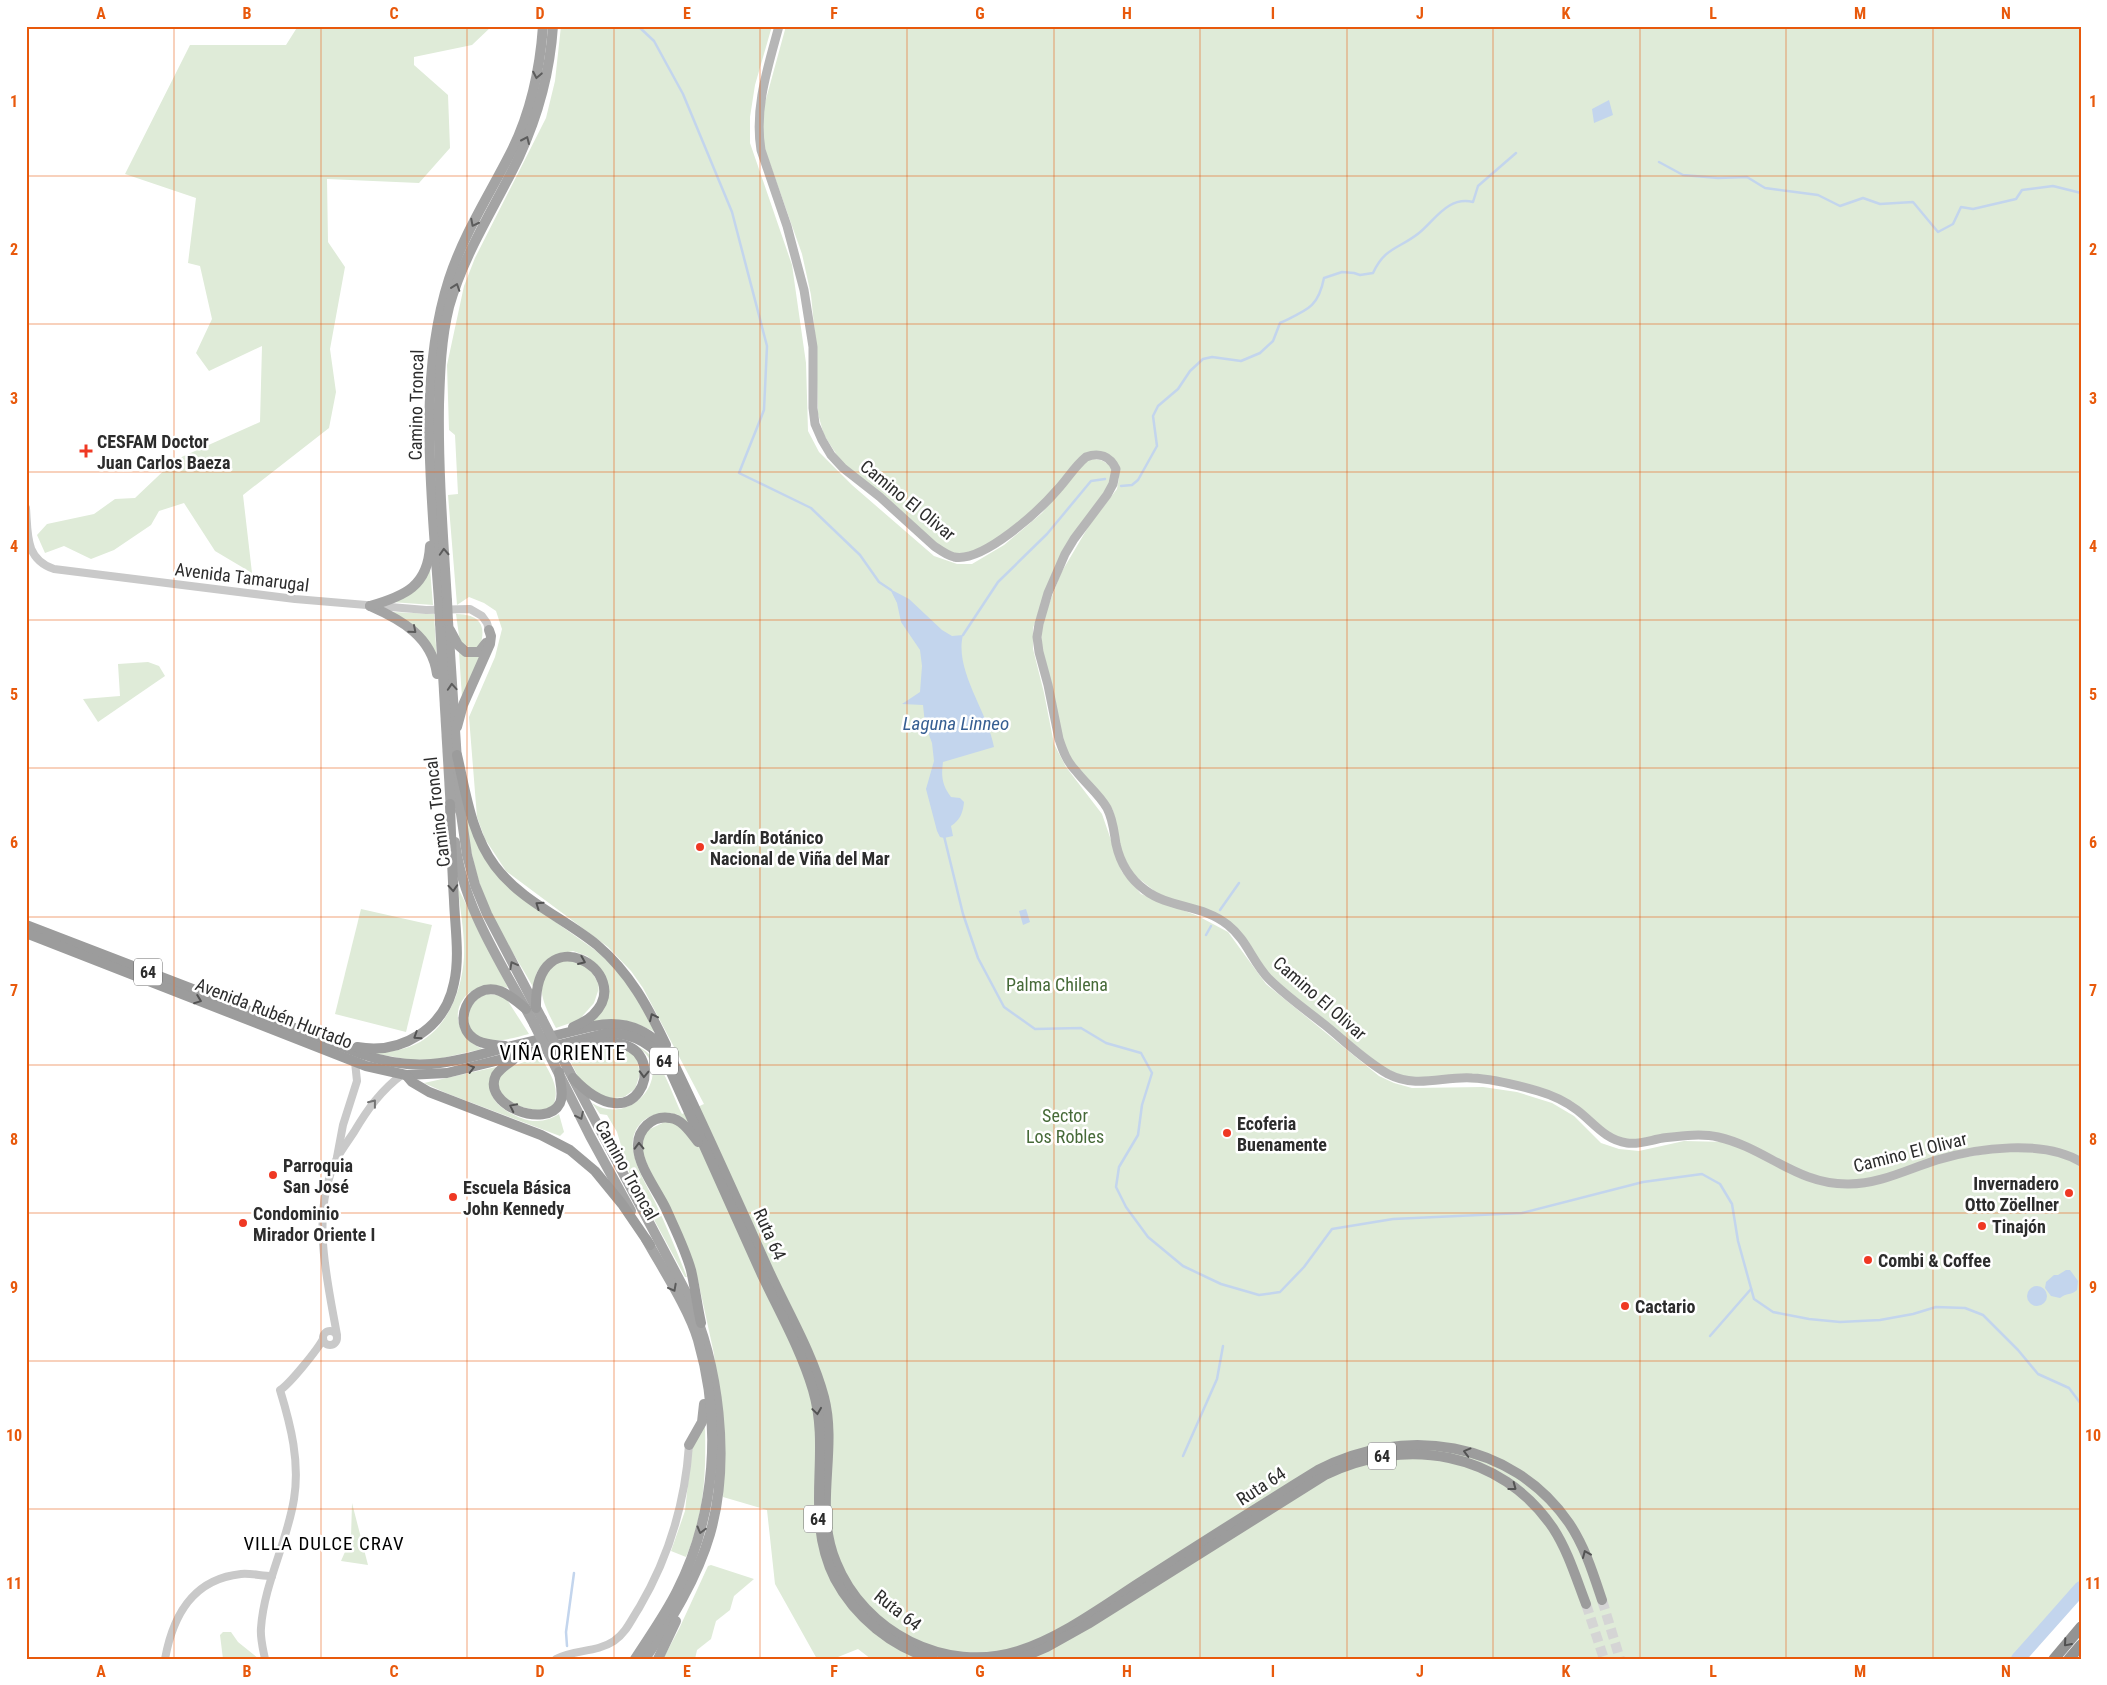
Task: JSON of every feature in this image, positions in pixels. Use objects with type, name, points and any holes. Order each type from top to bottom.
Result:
[{"type":"highway","points":[[457,755],[478,837],[495,866],[519,891],[595,944],[616,962],[644,1000],[674,1062]]},
{"type":"highway","points":[[337,1044],[372,1050],[401,1045],[426,1031],[448,1002],[454,985],[456,967],[450,804]]},
{"type":"highway","name":"Avenida Rubén Hurtado","points":[[26,925],[387,1062],[424,1066],[448,1063],[511,1047]]},
{"type":"highway","name":"Avenida Rubén Hurtado","points":[[26,933],[378,1070],[404,1074],[447,1073],[518,1056]]},
{"type":"highway","points":[[511,1047],[488,1044],[474,1038],[467,1030],[464,1020],[466,1004],[478,992],[494,990],[504,993],[531,1009],[538,979],[544,969],[554,961],[565,957],[577,958],[588,962],[597,970],[602,981],[603,993],[597,1010],[589,1019],[556,1035]]},
{"type":"highway","name":"Ruta 64","points":[[511,1047],[602,1024],[628,1025],[644,1031],[658,1041],[674,1062],[821,1388],[829,1426],[825,1519],[829,1542],[836,1564],[847,1584],[863,1606],[906,1640],[929,1650],[966,1657],[998,1656],[1030,1647],[1086,1617],[1318,1470],[1358,1452],[1404,1445],[1436,1446],[1475,1454],[1505,1466],[1532,1484],[1552,1502],[1575,1533],[1587,1557],[1602,1600]]},
{"type":"highway","name":"Ruta 64","points":[[518,1056],[557,1050],[591,1035],[615,1033],[639,1039],[653,1049],[669,1068],[789,1333],[812,1389],[819,1426],[818,1520],[822,1545],[830,1568],[849,1601],[866,1620],[894,1642],[932,1659]]},
{"type":"highway","points":[[557,1050],[606,1042],[626,1045],[639,1056],[645,1072],[643,1083],[638,1093],[629,1100],[619,1103],[608,1103],[598,1099],[573,1078]]},
{"type":"highway","points":[[518,1056],[499,1072],[495,1078],[494,1086],[499,1099],[521,1111],[543,1115],[556,1109],[562,1095],[559,1072]]},
{"type":"highway","points":[[404,1074],[412,1082],[429,1092],[541,1136],[570,1150],[595,1171],[622,1204],[650,1245]]},
{"type":"highway","points":[[701,1323],[687,1258],[666,1208],[639,1156],[640,1136],[645,1127],[653,1120],[663,1117],[673,1118],[678,1120],[692,1134],[712,1163]]},
{"type":"highway","name":"Ruta 64","points":[[1019,1659],[1048,1647],[1088,1624],[1325,1475],[1360,1461],[1398,1454],[1427,1454],[1456,1459],[1482,1468],[1517,1489],[1540,1512],[1560,1539],[1571,1562],[1586,1604]]},
{"type":"highway","points":[[2054,1659],[2081,1627]]},
{"type":"highway","points":[[2068,1659],[2081,1645]]},
{"type":"main road","name":"Camino Troncal","points":[[531,1009],[487,914],[470,870],[461,823],[457,755],[432,498],[430,426],[434,339],[442,302],[465,241],[523,125],[538,74],[543,26]]},
{"type":"main road","name":"Camino Troncal","points":[[443,601],[439,425],[440,376],[446,326],[452,300],[469,252],[519,157],[541,102],[547,75],[553,26]]},
{"type":"main road","name":"Camino El Olivar","points":[[779,26],[761,96],[758,135],[761,150],[799,266],[814,347],[813,408],[815,424],[831,455],[934,546],[946,554],[961,557],[992,546],[1031,516],[1058,489],[1086,456],[1092,454],[1104,456],[1114,464],[1116,469],[1114,484],[1074,539],[1056,574],[1043,608],[1037,637],[1058,739],[1074,770],[1103,801],[1110,812],[1119,854],[1127,870],[1138,884],[1158,898],[1204,910],[1228,924],[1248,947],[1267,977],[1353,1049],[1383,1071],[1402,1080],[1420,1083],[1471,1078],[1517,1086],[1555,1097],[1567,1103],[1603,1133],[1618,1141],[1636,1144],[1679,1137],[1715,1136],[1756,1151],[1805,1177],[1836,1184],[1869,1183],[1940,1159],[1995,1149],[2028,1148],[2056,1151],[2081,1162]]},
{"type":"main road","points":[[370,606],[391,600],[410,589],[425,572],[429,558],[432,498]]},
{"type":"main road","points":[[370,606],[395,617],[409,626],[428,646],[436,666],[445,730]]},
{"type":"main road","name":"Camino Troncal","points":[[445,623],[445,730],[450,804],[456,852],[468,896],[478,919],[573,1078],[688,1296],[701,1323],[714,1376],[720,1440],[715,1511],[710,1533],[694,1574],[672,1617],[645,1659]]},
{"type":"main road","points":[[445,623],[458,645],[466,652],[471,653],[476,653],[483,649],[489,630]]},
{"type":"main road","points":[[455,736],[463,705],[490,644],[491,636],[489,630]]},
{"type":"main road","name":"Camino Troncal","points":[[557,1050],[559,1072],[590,1136],[688,1317],[697,1339],[710,1406],[712,1443],[707,1506],[701,1534],[685,1576],[635,1659]]},
{"type":"main road","points":[[688,1317],[705,1409],[702,1422],[689,1445]]},
{"type":"main road","points":[[658,1659],[694,1574]]},
{"type":"street","name":"Avenida Tamarugal","points":[[26,508],[29,544],[32,552],[42,564],[54,569],[210,589],[370,606],[426,610],[470,609],[482,616],[489,630]]},
{"type":"street","points":[[265,1659],[261,1630],[264,1607],[272,1576],[282,1551],[294,1500],[296,1476],[292,1431],[280,1390],[288,1386],[295,1375],[326,1342],[336,1342],[334,1333],[335,1322],[322,1240],[327,1194],[337,1159],[343,1125],[357,1081],[355,1062]]},
{"type":"street","points":[[337,1159],[375,1100],[404,1074]]},
{"type":"street","points":[[343,1125],[354,1131]]},
{"type":"street","points":[[326,1342],[324,1334],[334,1333]]},
{"type":"street","points":[[556,1659],[573,1652],[605,1646],[624,1632],[656,1577],[668,1548],[680,1511],[689,1445]]},
{"type":"street","points":[[165,1659],[169,1634],[177,1616],[193,1596],[218,1580],[242,1574],[272,1576]]},
{"type":"green space","points":[[298,26],[492,26],[472,45],[414,57],[414,65],[448,95],[450,148],[419,183],[327,179],[328,242],[345,267],[330,349],[336,392],[329,428],[243,495],[252,573],[215,551],[184,503],[159,511],[151,525],[114,550],[91,559],[64,546],[45,553],[37,535],[47,524],[94,514],[115,499],[135,498],[175,460],[260,422],[262,346],[209,371],[196,353],[212,319],[200,266],[188,263],[196,198],[125,174],[190,45],[286,45]]},
{"type":"green space","name":"Jardín Botánico Nacional de Viña del Mar","points":[[561,26],[772,26],[755,85],[750,117],[750,143],[792,265],[806,363],[808,431],[819,452],[852,485],[934,556],[957,564],[972,564],[1004,545],[1042,513],[1085,461],[1101,460],[1114,470],[1111,482],[1053,571],[1033,628],[1033,649],[1054,744],[1066,767],[1102,814],[1122,872],[1141,894],[1198,916],[1228,932],[1266,984],[1379,1076],[1394,1083],[1412,1088],[1483,1087],[1517,1092],[1552,1103],[1574,1116],[1601,1143],[1619,1149],[1639,1151],[1684,1141],[1727,1142],[1757,1155],[1802,1179],[1841,1187],[1940,1161],[2004,1151],[2055,1153],[2081,1164],[2081,1584],[2009,1659],[871,1659],[858,1649],[833,1659],[817,1659],[775,1584],[767,1510],[723,1497],[724,1460],[714,1354],[698,1280],[641,1150],[644,1135],[650,1129],[679,1115],[660,1113],[645,1120],[636,1130],[633,1144],[634,1156],[639,1169],[664,1221],[687,1277],[685,1277],[630,1175],[617,1132],[607,1115],[600,1114],[592,1103],[606,1109],[620,1109],[632,1104],[642,1096],[649,1086],[653,1074],[651,1063],[644,1052],[634,1045],[651,1055],[658,1064],[682,1114],[704,1104],[643,988],[631,971],[608,947],[506,871],[485,839],[477,817],[469,717],[495,657],[502,629],[496,611],[484,603],[469,597],[457,605],[448,495],[458,494],[455,435],[449,430],[447,365],[464,286],[475,258],[546,118],[555,81]]},
{"type":"green space","points":[[786,26],[2081,26],[2081,1158],[2000,1146],[1869,1181],[1822,1179],[1722,1136],[1642,1141],[1617,1138],[1576,1107],[1517,1084],[1417,1080],[1390,1073],[1268,975],[1232,925],[1157,893],[1133,874],[1120,849],[1113,810],[1069,758],[1063,741],[1042,651],[1041,631],[1061,573],[1090,524],[1117,489],[1119,478],[1117,464],[1092,452],[1048,496],[1012,528],[976,550],[959,554],[945,550],[842,463],[824,435],[818,414],[816,345],[811,295],[802,254],[763,144],[763,110]]},
{"type":"green space","points":[[430,569],[433,605],[391,602]]},
{"type":"green space","points":[[393,612],[434,614],[437,662]]},
{"type":"green space","points":[[456,614],[470,616],[479,622],[482,627],[480,646],[474,649],[460,643]]},
{"type":"green space","points":[[459,652],[481,654],[462,698]]},
{"type":"green space","points":[[148,662],[159,666],[165,676],[98,722],[83,699],[120,696],[118,664]]},
{"type":"green space","points":[[464,808],[475,839],[547,916],[595,950],[612,965],[625,979],[657,1033],[633,1022],[611,1020],[592,1022],[600,1013],[597,965],[587,956],[573,951],[547,960],[537,972],[533,987],[488,907],[474,865]]},
{"type":"green space","points":[[458,888],[508,988],[491,985],[477,988],[467,995],[460,1005],[458,1016],[460,1028],[468,1039],[482,1049],[438,1059],[411,1060],[372,1053],[409,1047],[422,1041],[433,1032],[450,1010],[460,984],[464,957]]},
{"type":"green space","points":[[361,909],[432,925],[406,1032],[335,1014]]},
{"type":"green space","points":[[564,959],[589,967],[598,983],[598,991],[594,1003],[579,1020],[556,1028],[543,999],[542,981],[553,965]]},
{"type":"green space","points":[[488,994],[506,998],[529,1034],[504,1040],[491,1040],[479,1037],[473,1032],[469,1027],[468,1013],[476,1001]]},
{"type":"green space","points":[[588,1045],[614,1045],[636,1055],[640,1074],[635,1089],[624,1097],[605,1099],[581,1083],[564,1048]]},
{"type":"green space","points":[[541,1056],[554,1082],[556,1094],[552,1108],[539,1111],[518,1106],[506,1100],[497,1086],[500,1075],[510,1067]]},
{"type":"green space","points":[[496,1067],[491,1091],[497,1103],[509,1112],[531,1121],[546,1120],[559,1114],[564,1132],[560,1136],[424,1083]]},
{"type":"green space","points":[[705,1425],[705,1459],[701,1508],[686,1557],[671,1551],[685,1511],[692,1447]]},
{"type":"green space","points":[[352,1503],[368,1565],[341,1561],[351,1538]]},
{"type":"green space","points":[[711,1565],[754,1579],[734,1596],[730,1610],[716,1621],[711,1639],[697,1650],[695,1659],[663,1659],[708,1566]]},
{"type":"green space","points":[[223,1632],[231,1632],[238,1642],[259,1659],[223,1659],[220,1635]]},
{"type":"water","points":[[1609,100],[1613,115],[1594,123],[1592,109]]},
{"type":"water","name":"Laguna Linneo","points":[[890,589],[909,599],[942,630],[952,636],[963,635],[963,662],[967,677],[991,734],[994,747],[943,762],[942,776],[946,788],[951,797],[960,798],[964,802],[960,816],[951,826],[953,836],[940,837],[926,789],[934,761],[932,743],[925,724],[923,705],[902,704],[920,692],[922,666],[920,650],[901,622],[897,603]]},
{"type":"water","points":[[1026,909],[1030,922],[1023,925],[1019,911]]},
{"type":"water","points":[[2066,1270],[2070,1270],[2078,1281],[2077,1290],[2060,1298],[2051,1296],[2045,1288],[2046,1282],[2054,1275],[2058,1275]]},
{"type":"water","points":[[2037,1286],[2044,1289],[2047,1296],[2044,1303],[2037,1306],[2030,1303],[2027,1296],[2030,1289]]},
{"type":"water","points":[[2081,1584],[2081,1587],[2017,1659],[2009,1659]]},
{"type":"waterway","points":[[638,26],[654,41],[683,94],[732,212],[767,346],[764,410],[739,473],[811,508],[860,555],[879,582],[891,590]]},
{"type":"waterway","points":[[1121,486],[1132,485],[1138,480],[1157,446],[1153,416],[1158,406],[1178,389],[1190,371],[1203,359],[1212,357],[1241,361],[1260,353],[1273,341],[1280,323],[1304,311],[1315,302],[1324,278],[1342,272],[1360,275],[1373,273],[1382,258],[1419,233],[1443,210],[1456,202],[1473,202],[1478,186],[1516,153]]},
{"type":"waterway","points":[[1659,162],[1683,175],[1718,178],[1747,177],[1765,188],[1818,195],[1840,206],[1863,198],[1880,204],[1913,202],[1938,232],[1953,224],[1961,207],[1973,209],[2016,199],[2022,190],[2053,186],[2081,193]]},
{"type":"waterway","points":[[963,635],[998,582],[1047,534],[1091,481],[1105,479]]},
{"type":"waterway","points":[[944,836],[963,914],[978,958],[1004,1007],[1035,1029],[1081,1028],[1106,1043],[1141,1053],[1152,1073],[1142,1105],[1138,1135],[1119,1167],[1116,1187],[1126,1207],[1148,1237],[1183,1266],[1221,1284],[1259,1295],[1280,1292],[1304,1267],[1332,1229],[1393,1219],[1522,1213],[1643,1182],[1702,1174],[1720,1184],[1732,1204],[1738,1241],[1754,1299],[1773,1312],[1809,1319],[1840,1322],[1880,1320],[1913,1314],[1936,1307],[1965,1308],[1983,1315],[2018,1350],[2038,1374],[2069,1388],[2081,1404]]},
{"type":"waterway","points":[[1220,910],[1239,883]]},
{"type":"waterway","points":[[1206,935],[1211,926]]},
{"type":"waterway","points":[[1710,1336],[1751,1289]]},
{"type":"waterway","points":[[1183,1456],[1217,1379],[1223,1346]]},
{"type":"waterway","points":[[567,1646],[566,1632],[574,1573]]},
{"type":"waterway","points":[[2018,1659],[2081,1588]]},
{"type":"tunnel","points":[[1602,1600],[1620,1659]]},
{"type":"tunnel","points":[[1586,1604],[1604,1659]]},
{"type":"place","name":"CESFAM Doctor Juan Carlos Baeza","points":[[86,451]]},
{"type":"place","name":"Jardín Botánico Nacional de Viña del Mar","points":[[700,847]]},
{"type":"place","name":"Ecoferia Buenamente","points":[[1227,1133]]},
{"type":"place","name":"Parroquia San José","points":[[273,1175]]},
{"type":"place","name":"Invernadero Otto Zöellner","points":[[2069,1193]]},
{"type":"place","name":"Escuela Básica John Kennedy","points":[[453,1197]]},
{"type":"place","name":"Condominio Mirador Oriente I","points":[[243,1223]]},
{"type":"place","name":"Tinajón","points":[[1982,1226]]},
{"type":"place","name":"Combi & Coffee","points":[[1868,1260]]},
{"type":"place","name":"Cactario","points":[[1625,1306]]},
{"type":"district","name":"VIÑA ORIENTE","points":[[563,1053]]},
{"type":"district","name":"VILLA DULCE CRAV","points":[[324,1543]]},
{"type":"park label","name":"Palma Chilena","points":[[1057,984]]},
{"type":"park label","name":"Sector Los Robles","points":[[1065,1125]]}]
